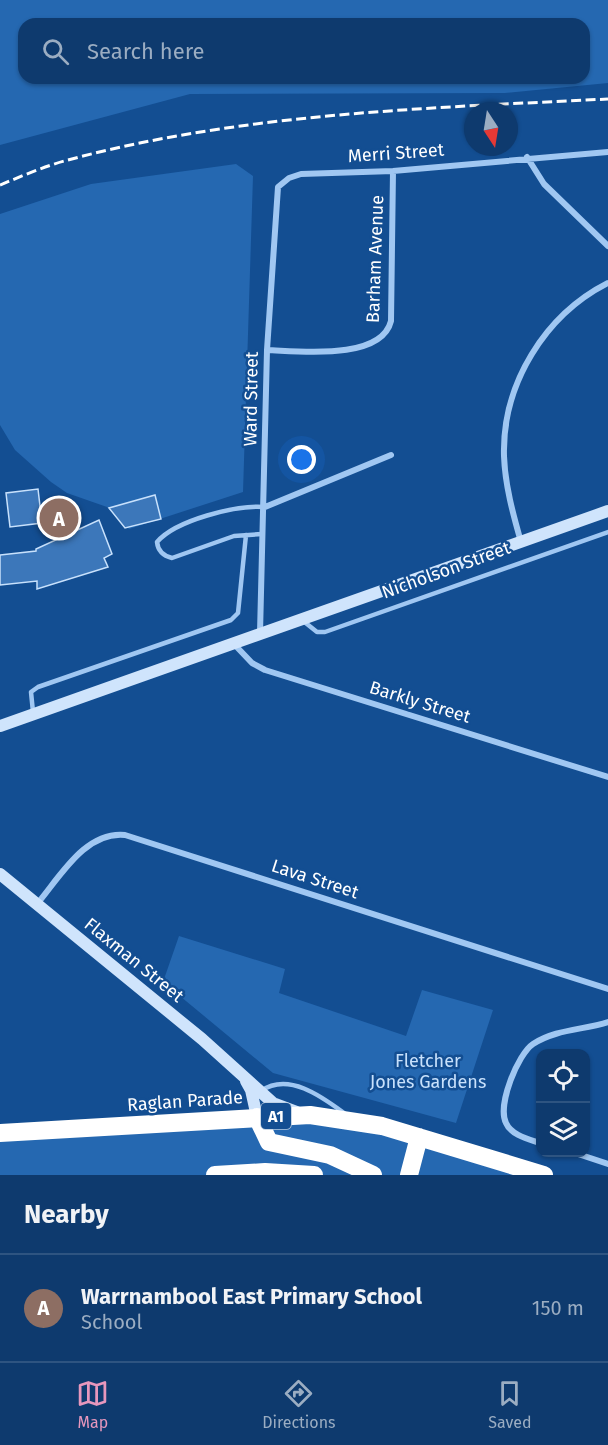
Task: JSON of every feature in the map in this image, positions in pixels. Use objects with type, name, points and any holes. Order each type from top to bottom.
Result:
[{"type":"highway","name":"Raglan Parade","points":[[0,1133],[310,1115],[360,1121],[544,1175]]},
{"type":"highway","points":[[257,1117],[269,1142],[330,1155],[373,1175]]},
{"type":"highway","points":[[409,1175],[419,1137]]},
{"type":"highway","points":[[215,1175],[265,1172],[314,1175]]},
{"type":"street","name":"Merri Street","points":[[294,175],[393,171],[527,157],[608,152]]},
{"type":"street","points":[[527,157],[544,184],[608,246]]},
{"type":"street","name":"Barham Avenue","points":[[267,350],[345,351],[381,338],[389,331],[393,171]]},
{"type":"street","name":"Ward Street","points":[[260,633],[262,534],[265,507],[267,350],[276,198],[278,187],[294,175]]},
{"type":"street","points":[[521,542],[509,498],[504,454],[506,431],[515,390],[529,359],[553,325],[575,304],[608,284]]},
{"type":"street","points":[[265,507],[391,455]]},
{"type":"street","name":"Nicholson Street","points":[[0,726],[232,642],[608,511]]},
{"type":"street","name":"Barkly Street","points":[[232,642],[252,663],[266,670],[608,777]]},
{"type":"street","name":"Lava Street","points":[[37,904],[93,841],[109,835],[125,835],[608,989]]},
{"type":"street","name":"Flaxman Street","points":[[0,874],[244,1076],[257,1094],[287,1110],[310,1115]]},
{"type":"street","points":[[536,1141],[515,1133],[506,1124],[503,1114],[520,1056],[531,1045],[546,1036],[608,1022]]},
{"type":"street","name":"Flaxman Street","points":[[257,1094],[257,1117]]},
{"type":"street","points":[[587,1157],[608,1164]]},
{"type":"lane","points":[[262,534],[234,536],[172,558],[165,556],[157,548],[157,542],[170,531],[228,510],[244,506],[265,507]]},
{"type":"lane","name":"Nicholson Street","points":[[301,618],[317,632],[325,632],[608,532]]},
{"type":"lane","points":[[34,715],[31,692],[38,687],[231,620],[238,613],[246,535]]},
{"type":"lane","points":[[257,1094],[276,1084],[293,1086],[322,1096],[346,1114],[360,1121]]},
{"type":"green space","points":[[0,0],[608,0],[608,83],[505,93],[190,94],[0,145]]},
{"type":"green space","points":[[236,164],[253,176],[243,492],[129,529],[107,507],[67,493],[51,482],[15,450],[0,425],[0,214],[91,184]]},
{"type":"green space","name":"Fletcher Jones Gardens","points":[[179,936],[285,969],[279,993],[406,1036],[422,990],[493,1010],[456,1123],[273,1073],[163,982]]},
{"type":"green space","points":[[310,1115],[539,1175],[0,1175],[0,1134]]},
{"type":"building","points":[[38,489],[42,523],[10,527],[6,493]]},
{"type":"building","points":[[155,495],[161,519],[125,528],[109,508]]},
{"type":"building","points":[[99,520],[112,554],[104,558],[108,567],[37,589],[37,581],[0,585],[0,555],[36,551]]},
{"type":"railway","points":[[0,185],[68,160],[134,144],[268,122],[404,110],[608,99]]},
{"type":"place","name":"Warrnambool East Primary School","points":[[59,518]]}]
